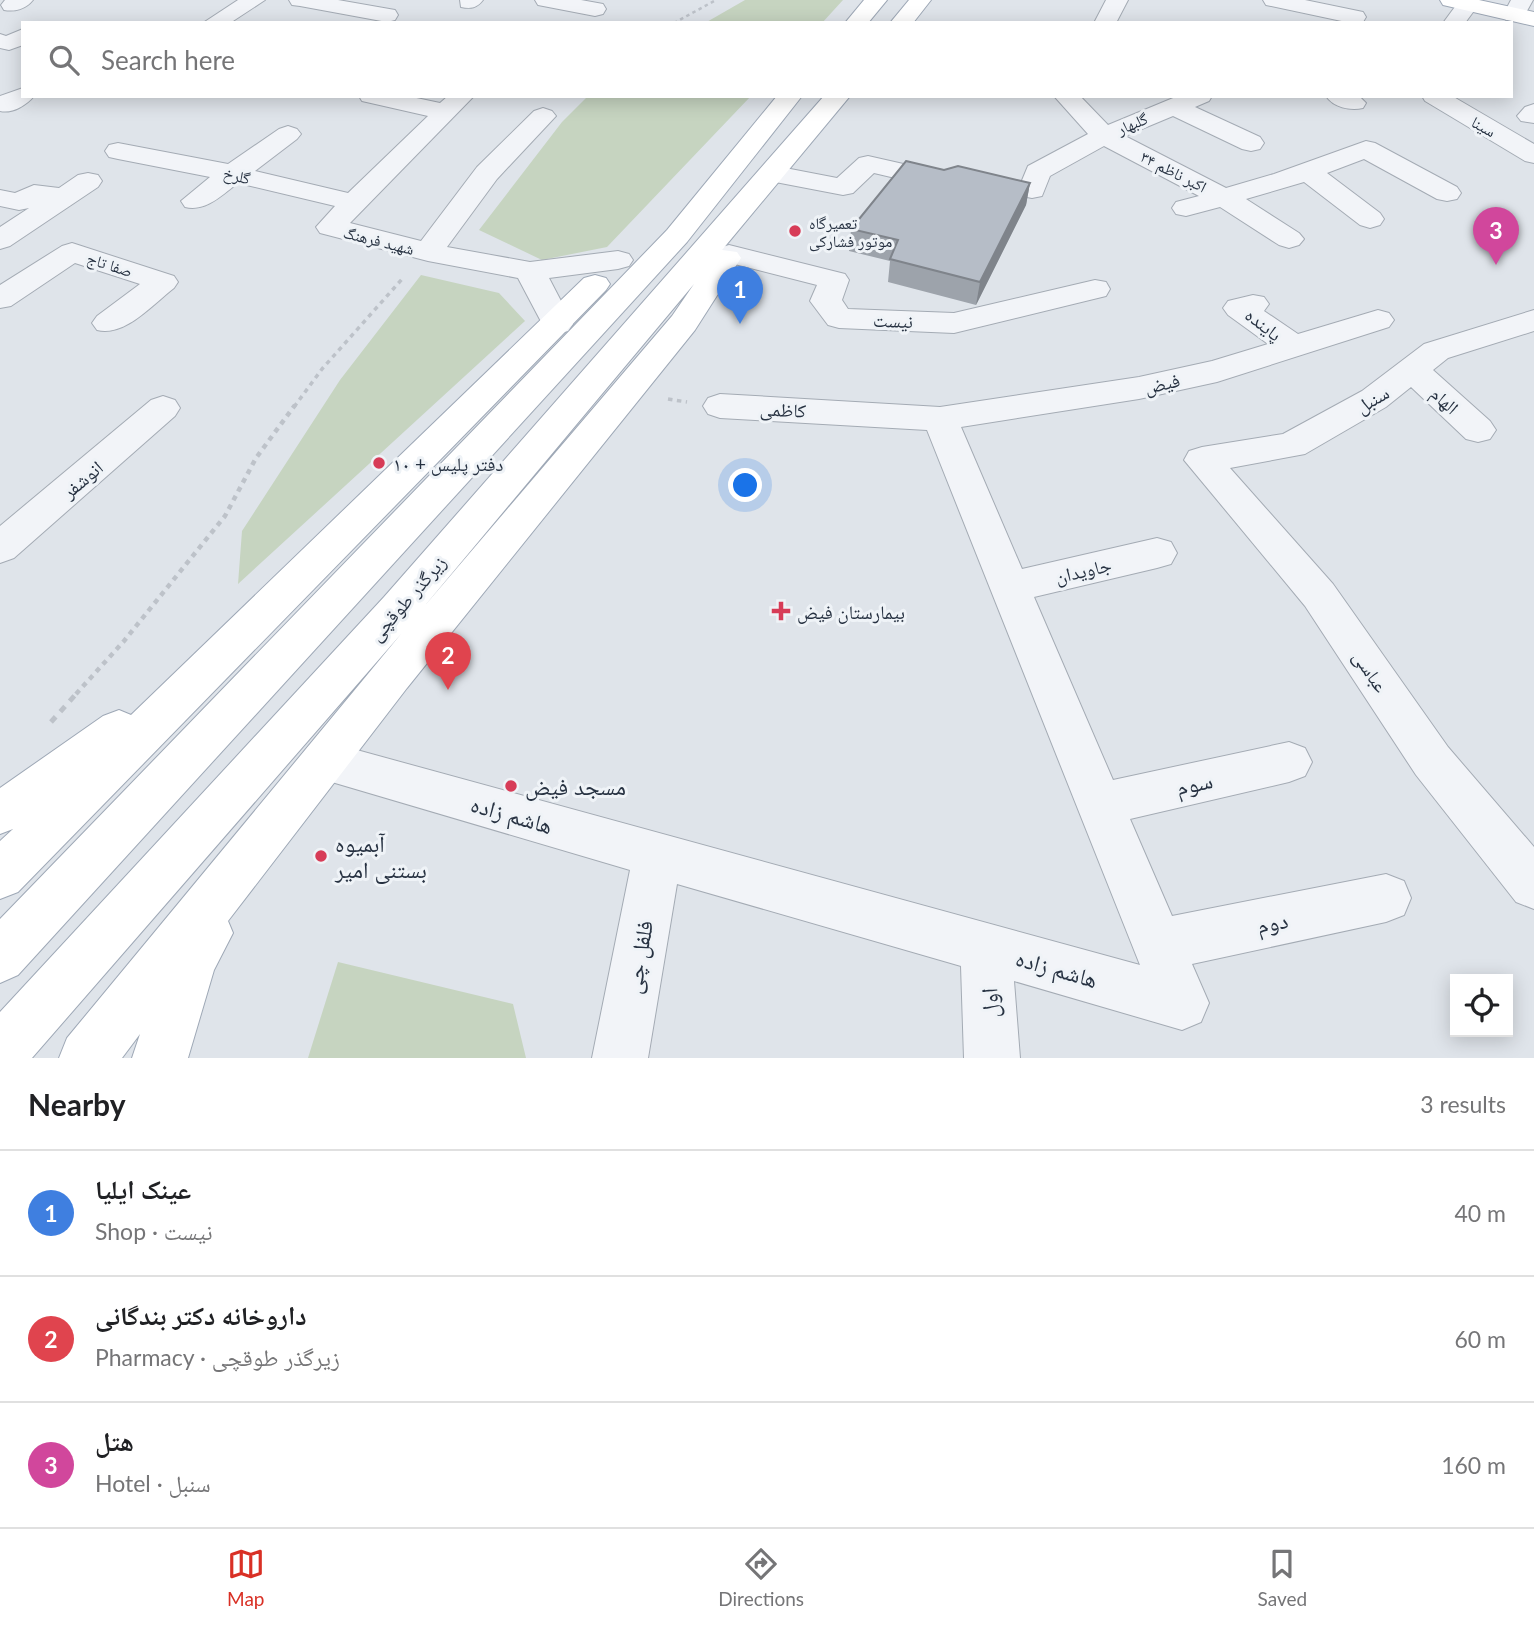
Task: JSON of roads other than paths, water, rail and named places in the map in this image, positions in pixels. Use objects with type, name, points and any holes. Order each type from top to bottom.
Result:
[{"type":"main road","points":[[858,21],[876,0]]},
{"type":"main road","points":[[903,21],[920,0]]},
{"type":"main road","points":[[1460,2],[1523,11]]},
{"type":"main road","points":[[0,957],[677,236],[788,98]]},
{"type":"main road","points":[[87,1058],[401,664],[684,323],[805,135],[836,98]]},
{"type":"main road","points":[[0,875],[557,324],[646,231],[765,125]]},
{"type":"main road","name":"زیرگذر طوقچی","points":[[0,1054],[399,608],[805,135]]},
{"type":"main road","points":[[0,812],[26,798],[223,654]]},
{"type":"main road","points":[[160,1058],[191,959],[279,817]]},
{"type":"main road","points":[[79,1058],[155,974]]},
{"type":"street","points":[[217,21],[254,0]]},
{"type":"street","points":[[300,0],[387,15],[378,21]]},
{"type":"street","points":[[546,0],[595,9],[576,21]]},
{"type":"street","points":[[1091,0],[1112,9]]},
{"type":"street","points":[[1274,0],[1358,13]]},
{"type":"street","points":[[1455,21],[1460,2]]},
{"type":"street","points":[[0,41],[9,43],[21,37]]},
{"type":"street","points":[[0,103],[5,104],[21,95]]},
{"type":"street","points":[[392,98],[454,104]]},
{"type":"street","name":"۳۴ اکبر ناظم","points":[[1068,98],[1104,136],[1225,198],[1289,239]]},
{"type":"street","name":"گلبهار","points":[[1032,190],[1038,172],[1104,136],[1194,98]]},
{"type":"street","name":"سینا","points":[[1437,98],[1534,155]]},
{"type":"street","name":"شهید فرهنگ","points":[[454,104],[330,228],[530,271],[618,260]]},
{"type":"street","points":[[1172,106],[1251,143]]},
{"type":"street","points":[[428,251],[487,173],[543,116]]},
{"type":"street","points":[[195,201],[288,134]]},
{"type":"street","points":[[1186,208],[1308,172],[1366,149],[1447,193]]},
{"type":"street","name":"گلرخ","points":[[118,151],[231,173],[355,203]]},
{"type":"street","points":[[780,175],[843,187],[868,164],[942,181]]},
{"type":"street","points":[[1308,172],[1370,219]]},
{"type":"street","points":[[0,240],[88,181]]},
{"type":"street","points":[[0,198],[19,202],[34,193],[64,197]]},
{"type":"street","name":"صفا تاج","points":[[0,299],[72,252],[163,282],[108,323]]},
{"type":"street","name":"نیست","points":[[729,254],[834,280],[826,301],[839,318],[954,323],[1095,289]]},
{"type":"street","points":[[530,271],[557,324]]},
{"type":"street","name":"پاینده","points":[[1253,304],[1240,309],[1293,346]]},
{"type":"street","name":"فیض","points":[[940,419],[1139,388],[1217,371],[1378,320]]},
{"type":"street","name":"سنبل","points":[[1202,460],[1292,445],[1374,399],[1436,351],[1534,320]]},
{"type":"street","name":"الهام","points":[[1412,370],[1478,430]]},
{"type":"street","name":"کاظمی","points":[[720,406],[940,419]]},
{"type":"street","name":"انوشفر","points":[[0,548],[163,408]]},
{"type":"street","name":"هاشم زاده","points":[[324,761],[1182,1003],[940,419]]},
{"type":"street","name":"عباسی","points":[[1202,460],[1319,595],[1432,761],[1534,886]]},
{"type":"street","name":"جاویدان","points":[[1010,587],[1157,553]]},
{"type":"street","name":"سوم","points":[[1100,804],[1289,762]]},
{"type":"street","name":"فلفل چی","points":[[620,1058],[657,855]]},
{"type":"street","name":"دوم","points":[[1158,946],[1386,898]]},
{"type":"street","name":"اول","points":[[986,948],[992,1058]]},
{"type":"place","name":"تعمیرگاه موتور فشارکی","points":[[795,231]]},
{"type":"place","name":"هتل","points":[[1496,265]]},
{"type":"place","name":"عینک ایلیا","points":[[740,324]]},
{"type":"place","name":"دفتر پلیس + ۱۰","points":[[379,463]]},
{"type":"place","name":"بیمارستان فیض","points":[[781,611]]},
{"type":"place","name":"داروخانه دکتر بندگانی","points":[[448,690]]},
{"type":"place","name":"مسجد فیض","points":[[511,786]]},
{"type":"place","name":"آبمیوه بستنی امیر","points":[[321,856]]}]
